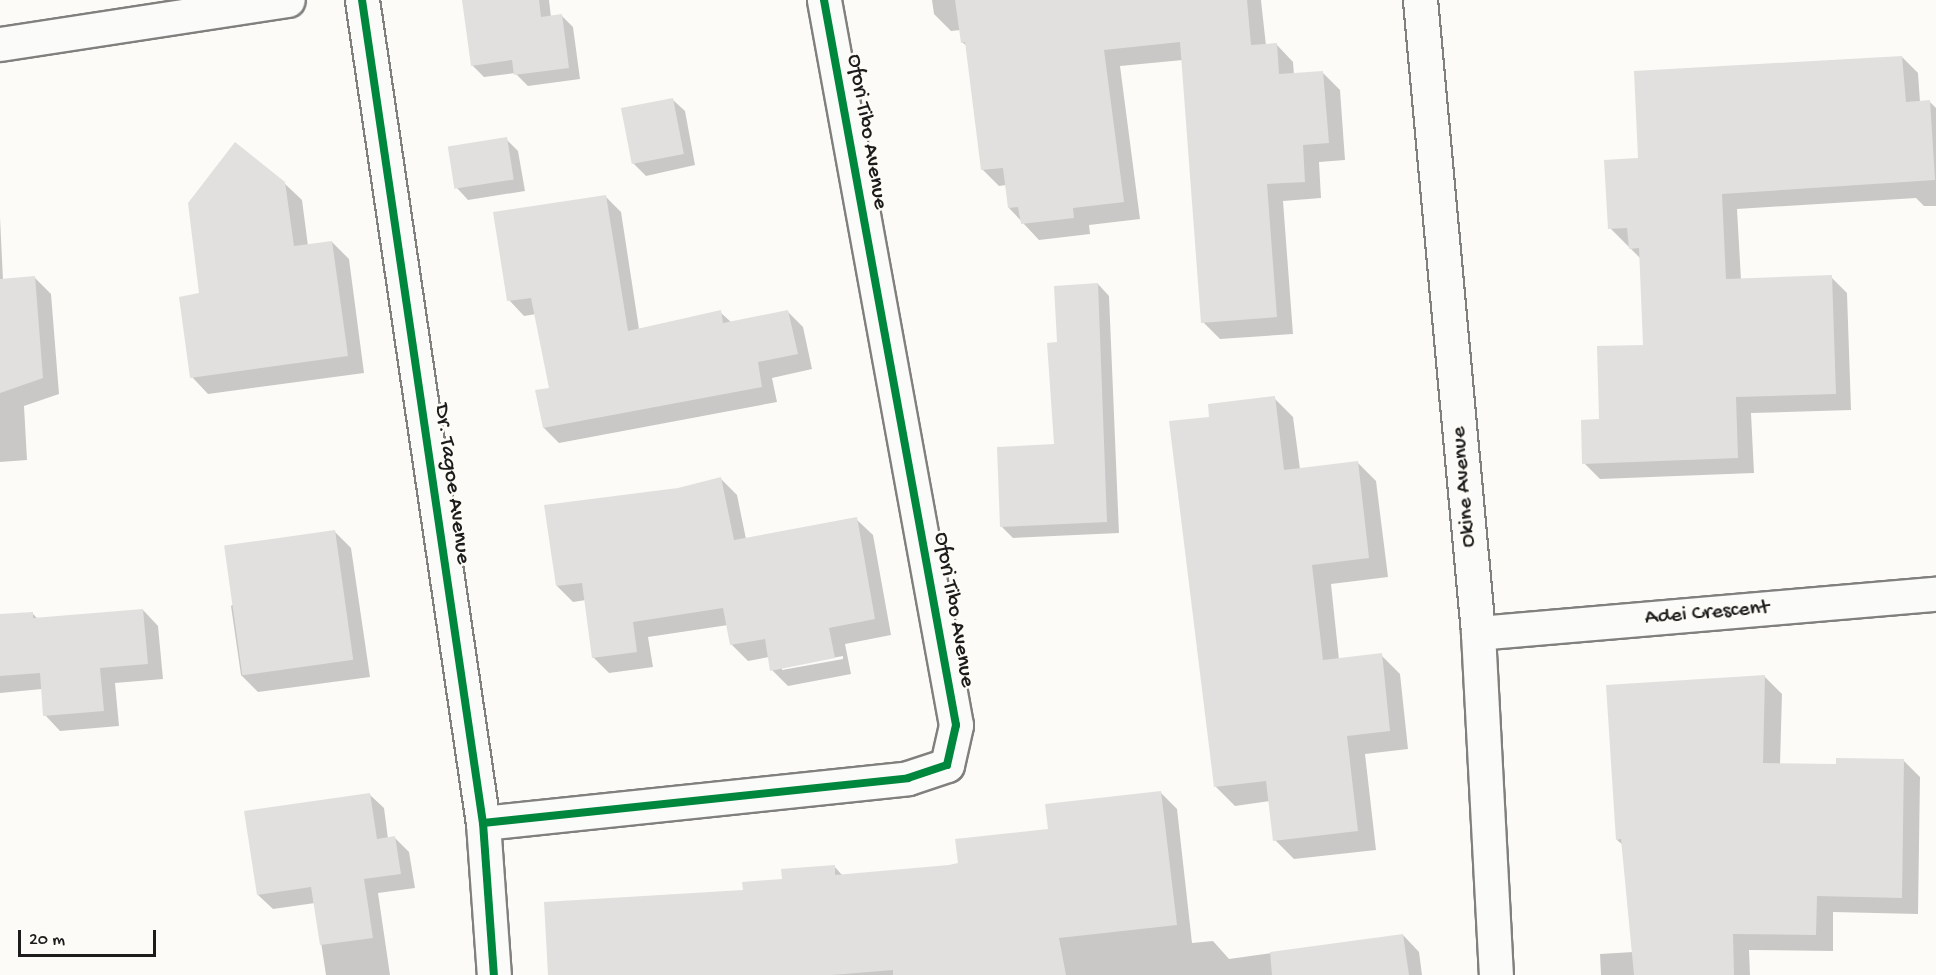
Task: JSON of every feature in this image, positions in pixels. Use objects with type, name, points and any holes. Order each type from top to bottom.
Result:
[{"type":"street","points":[[0,44],[288,0]]},
{"type":"street","name":"Dr. Tagoe Avenue","points":[[362,0],[483,823],[494,975]]},
{"type":"street","name":"Ofori Tibo Avenue","points":[[483,823],[908,778],[947,765],[956,725],[824,0]]},
{"type":"street","name":"Okine Avenue","points":[[1420,0],[1478,633],[1496,975]]},
{"type":"street","name":"Adei Crescent","points":[[1478,633],[1936,594]]},
{"type":"building","points":[[462,0],[539,0],[541,17],[562,14],[569,68],[514,75],[512,60],[471,66]]},
{"type":"building","points":[[955,0],[1247,0],[1251,45],[1277,43],[1279,74],[1323,71],[1329,143],[1303,145],[1305,182],[1267,184],[1277,317],[1201,323],[1180,42],[1104,50],[1124,202],[1073,208],[1074,218],[1021,224],[1018,207],[1008,208],[1003,168],[981,170],[965,42],[961,43]]},
{"type":"building","points":[[1902,56],[1906,102],[1930,100],[1935,180],[1722,194],[1726,279],[1832,275],[1836,394],[1736,397],[1738,458],[1582,464],[1581,420],[1599,419],[1597,346],[1643,345],[1639,248],[1629,249],[1627,228],[1608,229],[1604,160],[1638,158],[1634,71]]},
{"type":"building","points":[[673,98],[684,154],[632,164],[621,108]]},
{"type":"building","points":[[507,137],[514,179],[454,189],[448,146]]},
{"type":"building","points":[[235,142],[285,182],[294,246],[332,241],[348,356],[190,378],[179,297],[199,293],[188,203]]},
{"type":"building","points":[[606,195],[628,331],[721,310],[723,323],[788,310],[798,354],[758,362],[762,387],[543,428],[535,390],[549,388],[531,298],[507,301],[493,212]]},
{"type":"building","points":[[35,276],[43,378],[0,393],[0,279]]},
{"type":"building","points":[[1098,283],[1107,522],[1000,527],[997,447],[1054,444],[1047,343],[1057,342],[1054,286]]},
{"type":"building","points":[[1275,396],[1284,470],[1358,461],[1369,558],[1312,565],[1323,660],[1382,653],[1390,731],[1347,736],[1358,831],[1273,841],[1266,781],[1214,787],[1169,421],[1209,417],[1208,404]]},
{"type":"building","points":[[721,477],[734,540],[857,517],[875,619],[829,628],[835,658],[770,671],[765,639],[730,645],[723,608],[633,622],[637,652],[592,658],[582,583],[556,586],[544,505],[678,488]]},
{"type":"building","points":[[335,530],[353,660],[242,675],[224,546]]},
{"type":"building","points":[[143,609],[148,664],[100,668],[104,711],[43,716],[40,673],[0,676],[0,614],[33,612],[33,618]]},
{"type":"building","points":[[1765,675],[1763,763],[1836,764],[1836,758],[1904,759],[1902,898],[1817,896],[1816,935],[1733,934],[1734,975],[1634,975],[1621,839],[1616,840],[1606,685]]},
{"type":"building","points":[[1161,791],[1177,925],[1059,938],[1066,975],[893,975],[893,970],[832,975],[548,975],[544,902],[743,890],[742,882],[782,879],[781,869],[835,865],[835,875],[949,865],[958,863],[955,839],[1048,829],[1045,804]]},
{"type":"building","points":[[370,793],[377,839],[395,836],[401,874],[364,879],[373,938],[320,945],[311,887],[257,895],[244,811]]},
{"type":"building","points":[[1403,934],[1409,975],[1272,975],[1270,952]]},
{"type":"cycle path","points":[[362,0],[483,823],[494,975]]},
{"type":"cycle path","points":[[483,823],[908,778],[947,765],[956,725],[824,0]]}]
